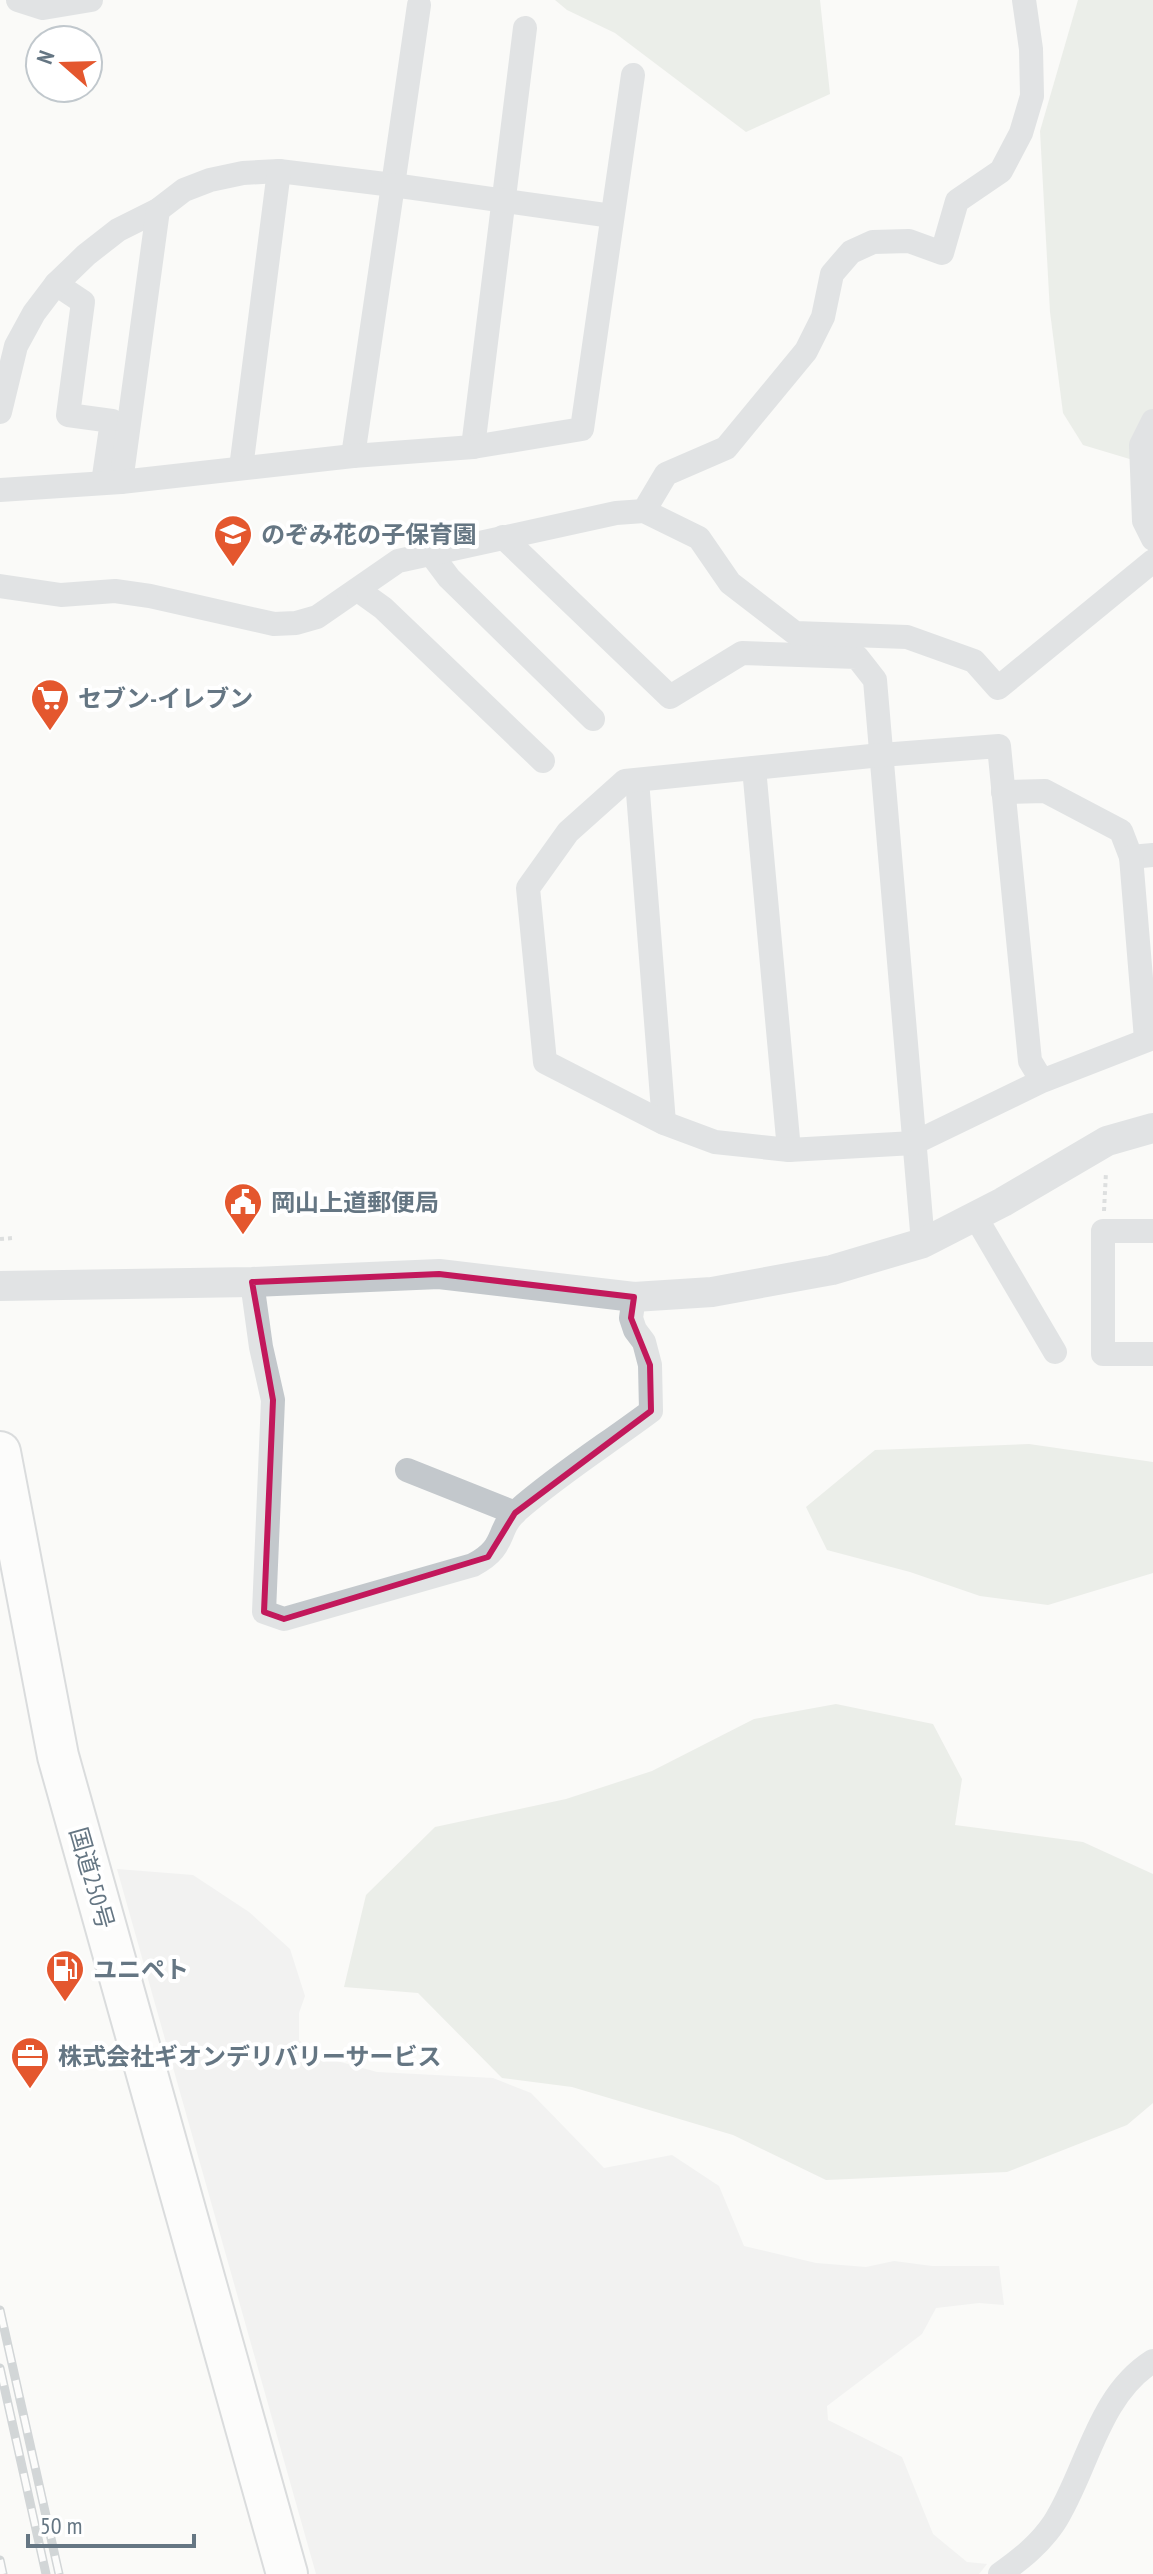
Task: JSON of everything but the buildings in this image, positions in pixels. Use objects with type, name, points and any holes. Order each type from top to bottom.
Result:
[{"type":"highway","name":"国道250号","points":[[0,1452],[58,1756],[287,2574]]},
{"type":"street","points":[[18,0],[43,8],[91,0]]},
{"type":"street","points":[[644,511],[666,474],[726,448],[806,351],[823,317],[832,274],[851,252],[873,242],[909,241],[942,253],[957,201],[1001,171],[1021,133],[1032,96],[1031,49],[1024,0]]},
{"type":"street","points":[[353,456],[419,5]]},
{"type":"street","points":[[473,447],[525,28]]},
{"type":"street","points":[[0,490],[473,447],[582,429],[633,75]]},
{"type":"street","points":[[241,468],[279,171]]},
{"type":"street","points":[[0,412],[16,346],[34,313],[56,284],[118,230],[158,210],[184,190],[210,180],[243,173],[279,171],[612,216]]},
{"type":"street","points":[[112,482],[158,210]]},
{"type":"street","points":[[56,284],[83,302],[68,415],[112,421],[112,482]]},
{"type":"street","points":[[1153,421],[1141,445],[1144,521],[1153,539]]},
{"type":"street","points":[[0,586],[61,595],[115,591],[274,624],[296,623],[317,617],[398,561],[616,513],[644,511],[699,538],[730,583],[795,633],[907,637],[974,661],[998,688],[1153,561]]},
{"type":"street","points":[[503,537],[670,697],[742,653],[857,657],[875,680],[923,1243]]},
{"type":"street","points":[[431,554],[449,578],[593,719]]},
{"type":"street","points":[[358,590],[383,608],[543,761]]},
{"type":"street","points":[[1003,792],[1045,791],[1121,831],[1142,856],[1150,1039],[1042,1081],[914,1143],[789,1150],[715,1142],[664,1123],[545,1062],[528,888],[568,832],[625,781],[999,746],[1003,792],[1030,1061],[1042,1081]]},
{"type":"street","points":[[754,768],[789,1150]]},
{"type":"street","points":[[637,780],[664,1123]]},
{"type":"street","points":[[0,1286],[252,1282],[439,1274],[634,1297],[712,1292],[832,1270],[923,1243],[1107,1141],[1153,1128]]},
{"type":"street","points":[[975,1216],[1055,1352]]},
{"type":"street","points":[[1153,1231],[1103,1231],[1103,1354],[1153,1354]]},
{"type":"street","points":[[252,1282],[261,1347],[273,1400],[264,1612],[284,1619],[473,1565],[488,1557],[499,1546],[515,1513],[651,1411],[650,1365],[644,1342],[631,1318],[634,1297]]},
{"type":"street","points":[[407,1470],[515,1513]]},
{"type":"street","points":[[1000,2574],[1038,2544],[1055,2521],[1106,2415],[1126,2385],[1153,2361]]},
{"type":"path","points":[[1103,1231],[1107,1141]]},
{"type":"path","points":[[0,1239],[13,1238]]},
{"type":"highlighted area","points":[[439,1274],[634,1297],[631,1318],[650,1365],[651,1411],[515,1513],[488,1557],[284,1619],[264,1612],[273,1400],[252,1282]]},
{"type":"shaded area","points":[[555,0],[820,0],[830,94],[746,132],[615,33],[567,10]]},
{"type":"shaded area","points":[[1078,0],[1153,0],[1153,466],[1083,445],[1063,413],[1050,312],[1040,131]]},
{"type":"shaded area","points":[[1029,1444],[1153,1462],[1153,1573],[1048,1605],[980,1596],[910,1572],[827,1550],[806,1507],[875,1450]]},
{"type":"shaded area","points":[[836,1704],[933,1724],[962,1779],[955,1825],[1083,1842],[1153,1874],[1153,2103],[1127,2125],[1007,2172],[826,2180],[733,2135],[572,2087],[502,2078],[418,1993],[344,1987],[366,1895],[435,1827],[566,1799],[652,1771],[754,1719]]},
{"type":"shaded area","points":[[117,1869],[193,1875],[249,1912],[290,1949],[305,1996],[299,2013],[299,2040],[315,2055],[377,2072],[493,2078],[531,2093],[604,2168],[672,2155],[719,2186],[744,2246],[816,2263],[866,2267],[894,2261],[932,2266],[999,2266],[1004,2305],[979,2303],[936,2308],[922,2334],[827,2406],[828,2420],[902,2457],[933,2534],[967,2562],[987,2564],[979,2574],[316,2574]]},
{"type":"railway","points":[[0,2310],[59,2574]]},
{"type":"railway","points":[[0,2368],[46,2574]]},
{"type":"railway","points":[[0,2560],[3,2574]]},
{"type":"place","name":"のぞみ花の子保育園","points":[[233,568]]},
{"type":"place","name":"セブン-イレブン","points":[[50,732]]},
{"type":"place","name":"岡山上道郵便局","points":[[243,1236]]},
{"type":"place","name":"ユニペト","points":[[65,2003]]},
{"type":"place","name":"株式会社ギオンデリバリーサービス","points":[[30,2090]]}]
